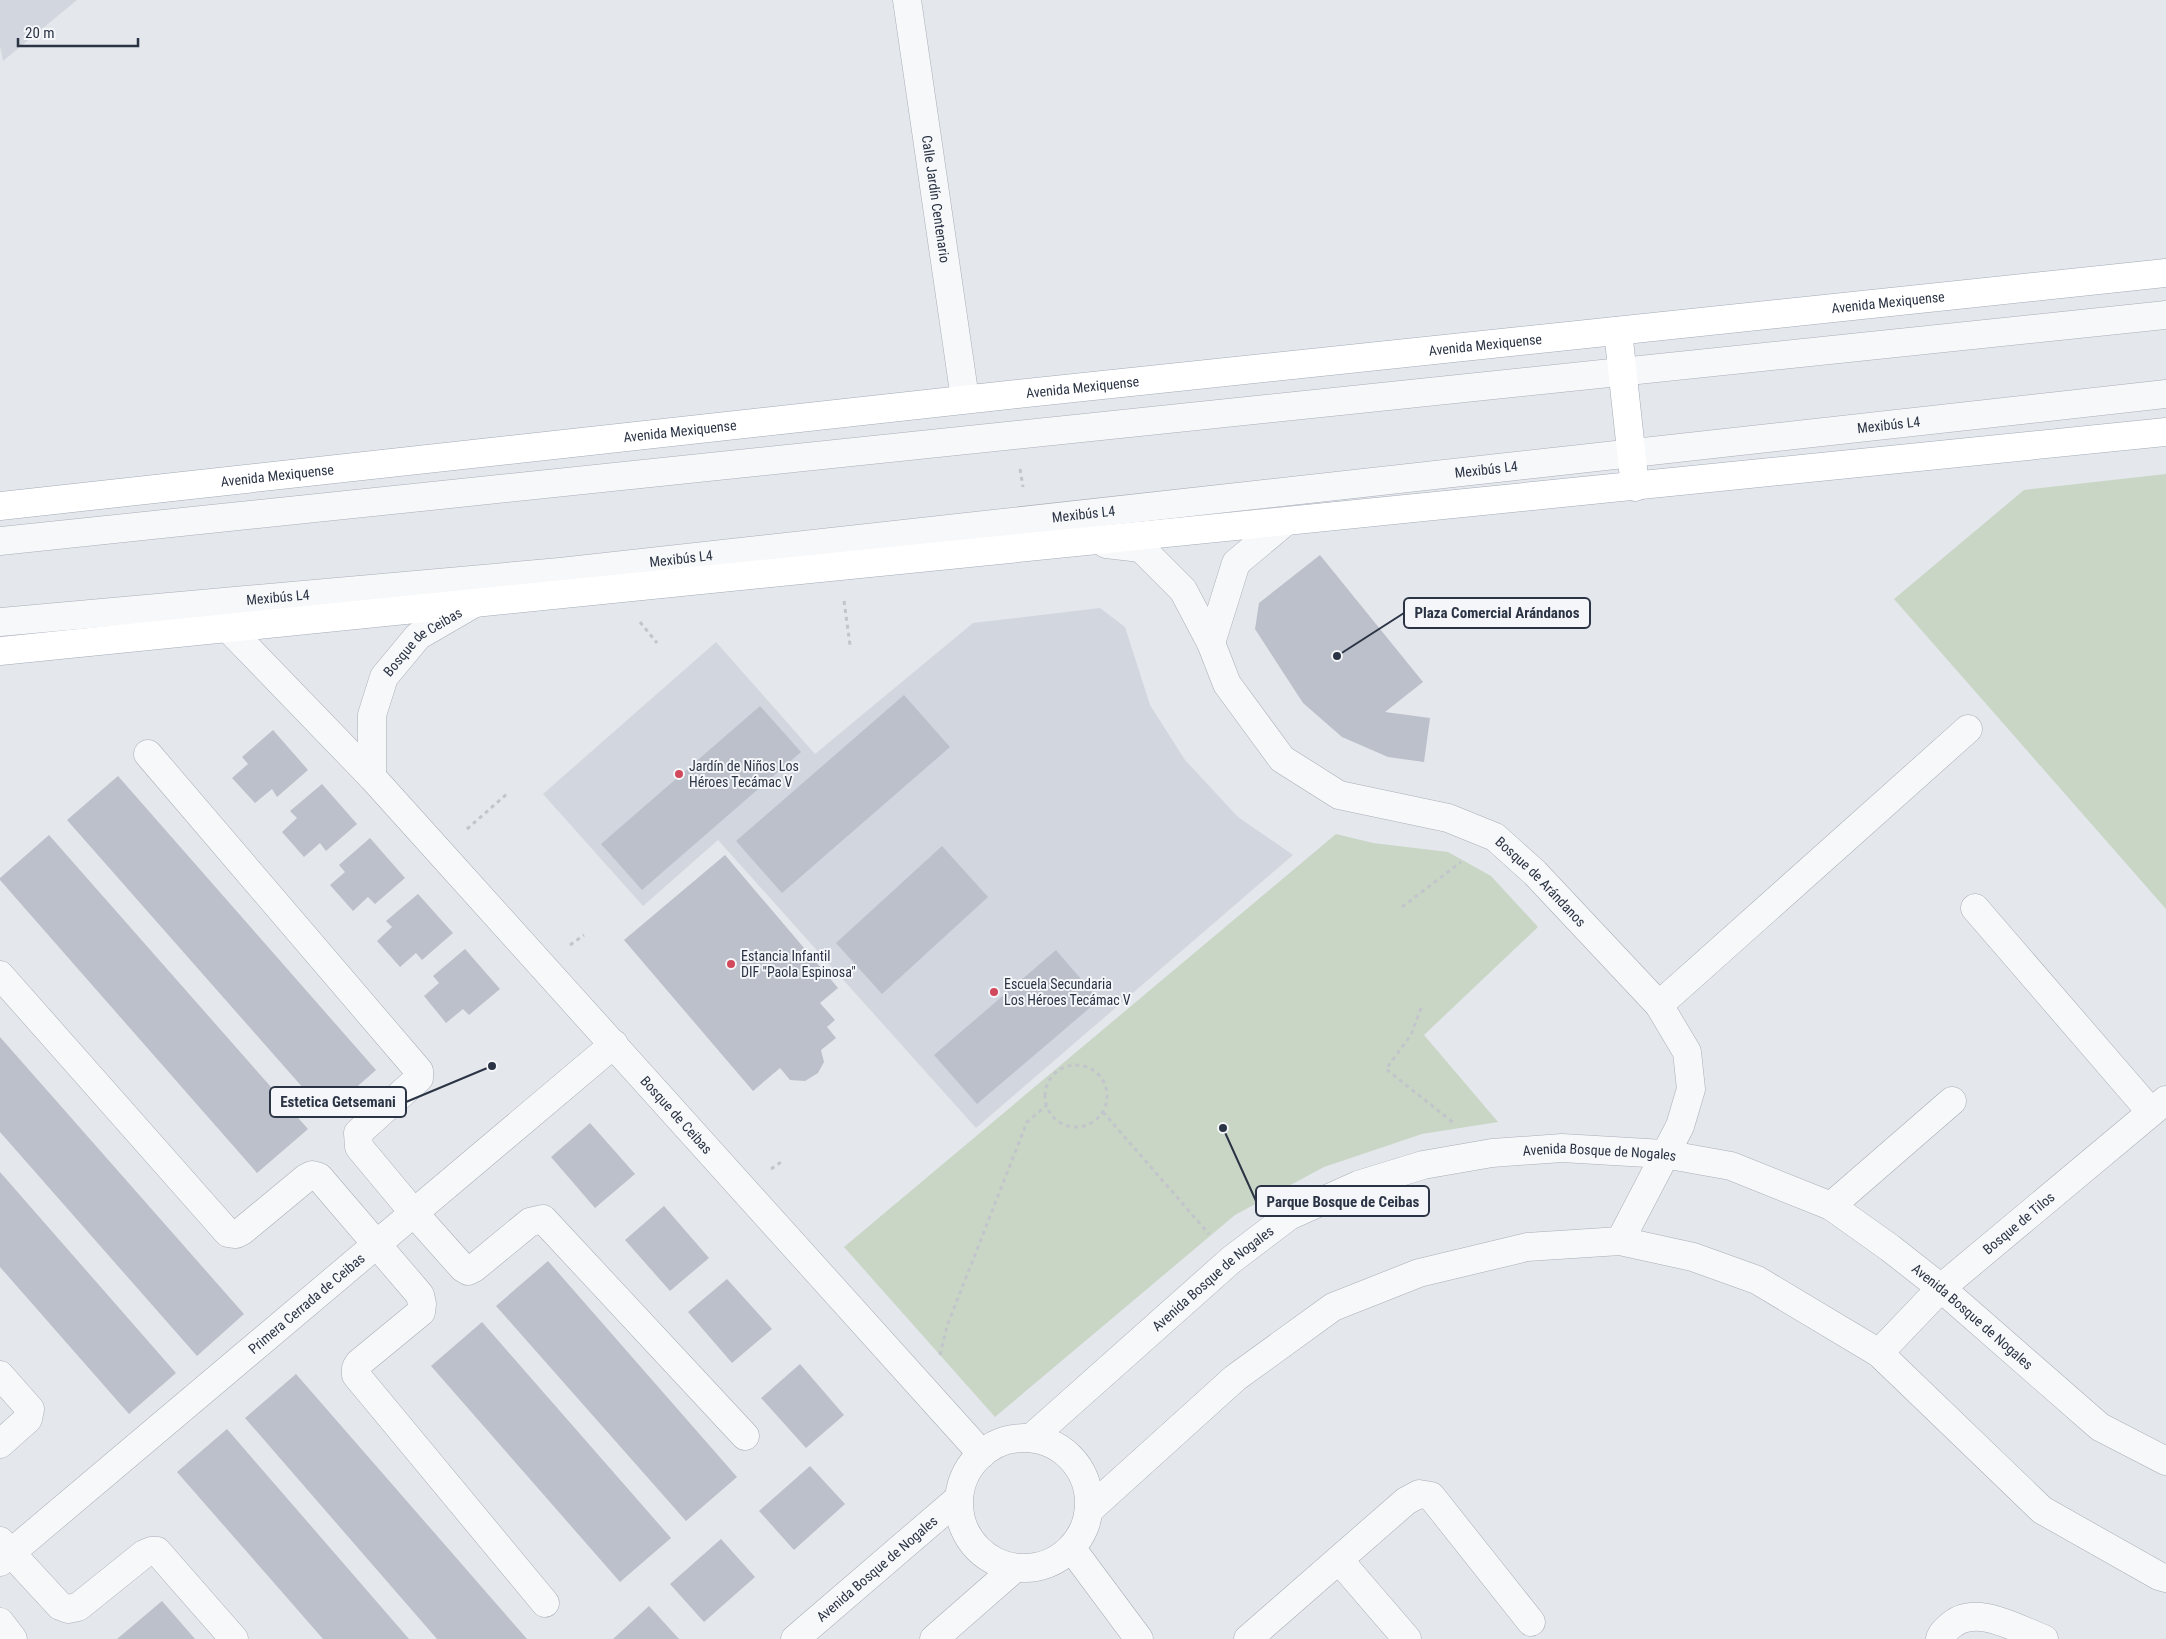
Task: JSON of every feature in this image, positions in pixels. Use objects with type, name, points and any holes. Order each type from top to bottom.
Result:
[{"type":"main road","name":"Avenida Mexiquense","points":[[0,506],[965,399],[2166,274]]},
{"type":"main road","points":[[1618,331],[1635,487]]},
{"type":"main road","points":[[0,651],[2166,432]]},
{"type":"street","name":"Calle Jardín Centenario","points":[[907,0],[965,399]]},
{"type":"street","points":[[0,541],[2166,315]]},
{"type":"street","name":"Mexibús L4","points":[[0,622],[560,572],[2166,394]]},
{"type":"street","points":[[1210,643],[1236,563],[1285,522]]},
{"type":"street","name":"Bosque de Arándanos","points":[[1088,542],[1141,548],[1183,590],[1210,643],[1227,684],[1282,760],[1339,794],[1448,818],[1495,837],[1535,873],[1659,1005],[1687,1052],[1691,1089],[1680,1126],[1620,1240]]},
{"type":"street","name":"Bosque de Ceibas","points":[[372,777],[372,715],[384,677],[418,636],[475,603]]},
{"type":"street","name":"Bosque de Ceibas","points":[[228,628],[372,777],[982,1454]]},
{"type":"street","points":[[1659,1005],[1968,729]]},
{"type":"street","points":[[148,754],[419,1071],[419,1078],[358,1133],[359,1147],[462,1268],[468,1270],[474,1268],[530,1222],[543,1219],[745,1436]]},
{"type":"street","points":[[1975,908],[2159,1106]]},
{"type":"street","points":[[0,975],[228,1233],[236,1234],[242,1231],[306,1178],[312,1175],[319,1177],[420,1295],[422,1304],[421,1312],[359,1363],[356,1368],[356,1375],[545,1603]]},
{"type":"street","name":"Primera Cerrada de Ceibas","points":[[3,1553],[377,1245],[614,1044]]},
{"type":"street","points":[[1831,1206],[1952,1101]]},
{"type":"street","name":"Bosque de Tilos","points":[[1878,1353],[1942,1288],[2159,1106]]},
{"type":"street","name":"Avenida Bosque de Nogales","points":[[1031,1438],[1231,1260],[1289,1216],[1358,1185],[1423,1165],[1492,1153],[1562,1148],[1664,1154],[1731,1166],[1831,1206],[1942,1288],[2100,1427],[2166,1461]]},
{"type":"street","points":[[1090,1510],[1235,1378],[1333,1307],[1419,1273],[1527,1247],[1620,1240],[1693,1257],[1757,1280],[1878,1353],[2042,1510],[2158,1576],[2166,1578]]},
{"type":"street","points":[[0,1375],[30,1409],[30,1414],[28,1419],[0,1444]]},
{"type":"street","points":[[1031,1438],[1055,1446],[1075,1462],[1087,1485],[1090,1510],[1084,1531],[1072,1549],[1046,1566],[1016,1568],[985,1556],[964,1531],[958,1499],[965,1474],[982,1454],[1004,1441],[1031,1438]]},
{"type":"street","points":[[1248,1639],[1406,1501],[1419,1494],[1431,1496],[1531,1622]]},
{"type":"street","name":"Avenida Bosque de Nogales","points":[[795,1639],[958,1499]]},
{"type":"street","points":[[1072,1549],[1139,1639]]},
{"type":"street","points":[[3,1553],[60,1606],[68,1609],[78,1607],[144,1554],[157,1551],[234,1639]]},
{"type":"street","points":[[1339,1560],[1407,1639]]},
{"type":"street","points":[[934,1639],[1016,1568]]},
{"type":"street","points":[[1940,1639],[1940,1635],[1954,1621],[1970,1616],[1988,1618],[2044,1639]]},
{"type":"street","points":[[0,1622],[14,1639]]},
{"type":"path","points":[[1015,436],[1028,521]]},
{"type":"path","points":[[839,567],[850,645]]},
{"type":"path","points":[[440,852],[508,793]]},
{"type":"path","points":[[1402,907],[1495,837]]},
{"type":"path","points":[[1421,1008],[1410,1035],[1386,1069],[1492,1153]]},
{"type":"path","points":[[1078,1066],[1092,1071],[1103,1081],[1107,1091],[1103,1112],[1096,1120],[1087,1125],[1068,1126],[1058,1122],[1046,1106],[1046,1087],[1051,1078],[1067,1067],[1078,1066]]},
{"type":"path","points":[[930,1395],[947,1326],[1027,1122],[1046,1106]]},
{"type":"path","points":[[1103,1112],[1231,1260]]},
{"type":"shaded area","points":[[0,0],[77,0],[3,61],[0,46]]},
{"type":"shaded area","name":"Escuela Secundaria Los Héroes Tecámac V","points":[[1100,608],[1125,627],[1150,705],[1185,760],[1238,817],[1293,855],[976,1128],[718,840],[643,906],[543,794],[716,642],[815,754],[973,623]]},
{"type":"green space","points":[[2166,474],[2166,909],[1894,599],[2024,490]]},
{"type":"green space","points":[[1336,834],[1373,843],[1448,852],[1491,876],[1538,927],[1424,1035],[1498,1122],[1422,1134],[1324,1167],[1235,1215],[995,1417],[844,1247]]},
{"type":"building","points":[[1320,555],[1423,682],[1385,712],[1430,718],[1424,762],[1388,757],[1342,737],[1303,703],[1255,629],[1259,603]]},
{"type":"building","points":[[904,695],[950,747],[782,893],[736,841]]},
{"type":"building","points":[[760,706],[801,752],[642,890],[601,844]]},
{"type":"building","points":[[273,730],[308,770],[277,797],[272,789],[255,803],[232,778],[248,764],[242,757]]},
{"type":"building","points":[[118,776],[376,1070],[326,1114],[67,820]]},
{"type":"building","points":[[322,784],[357,824],[326,851],[320,843],[304,857],[282,832],[297,818],[290,811]]},
{"type":"building","points":[[49,835],[308,1129],[257,1173],[0,880]]},
{"type":"building","points":[[370,838],[405,878],[375,904],[368,897],[353,911],[330,885],[345,872],[339,865]]},
{"type":"building","points":[[942,846],[988,897],[882,994],[836,943]]},
{"type":"building","name":"Estancia Infantil DIF \"Paola Espinosa\"","points":[[725,855],[838,988],[820,1003],[835,1020],[827,1027],[836,1038],[821,1050],[824,1062],[818,1073],[805,1081],[790,1080],[780,1068],[753,1091],[624,940]]},
{"type":"building","points":[[418,894],[453,933],[422,960],[416,953],[400,967],[377,941],[392,927],[386,921]]},
{"type":"building","points":[[465,949],[500,989],[469,1015],[463,1009],[446,1023],[424,996],[439,983],[433,976]]},
{"type":"building","points":[[1056,950],[1099,1000],[977,1104],[934,1055]]},
{"type":"building","points":[[0,1037],[244,1314],[197,1356],[0,1132]]},
{"type":"building","points":[[590,1123],[635,1174],[595,1208],[551,1157]]},
{"type":"building","points":[[0,1172],[176,1373],[129,1414],[0,1267]]},
{"type":"building","points":[[664,1206],[709,1258],[670,1291],[625,1240]]},
{"type":"building","points":[[548,1261],[737,1477],[686,1521],[496,1306]]},
{"type":"building","points":[[727,1279],[772,1329],[732,1363],[688,1312]]},
{"type":"building","points":[[482,1322],[671,1538],[620,1582],[431,1366]]},
{"type":"building","points":[[800,1364],[844,1415],[806,1448],[761,1398]]},
{"type":"building","points":[[296,1374],[527,1639],[437,1639],[245,1418]]},
{"type":"building","points":[[227,1429],[409,1639],[323,1639],[177,1472]]},
{"type":"building","points":[[810,1466],[845,1504],[794,1550],[759,1511]]},
{"type":"building","points":[[721,1539],[755,1577],[704,1622],[670,1584]]},
{"type":"building","points":[[162,1601],[195,1639],[117,1639]]},
{"type":"building","points":[[649,1606],[679,1639],[613,1639]]},
{"type":"place","name":"Plaza Comercial Arándanos","points":[[1337,656]]},
{"type":"place","name":"Jardín de Niños Los Héroes Tecámac V","points":[[679,774]]},
{"type":"place","name":"Estancia Infantil DIF \"Paola Espinosa\"","points":[[731,964]]},
{"type":"place","name":"Escuela Secundaria Los Héroes Tecámac V","points":[[994,992]]},
{"type":"place","name":"Estetica Getsemani","points":[[492,1066]]},
{"type":"place","name":"Parque Bosque de Ceibas","points":[[1223,1128]]}]
